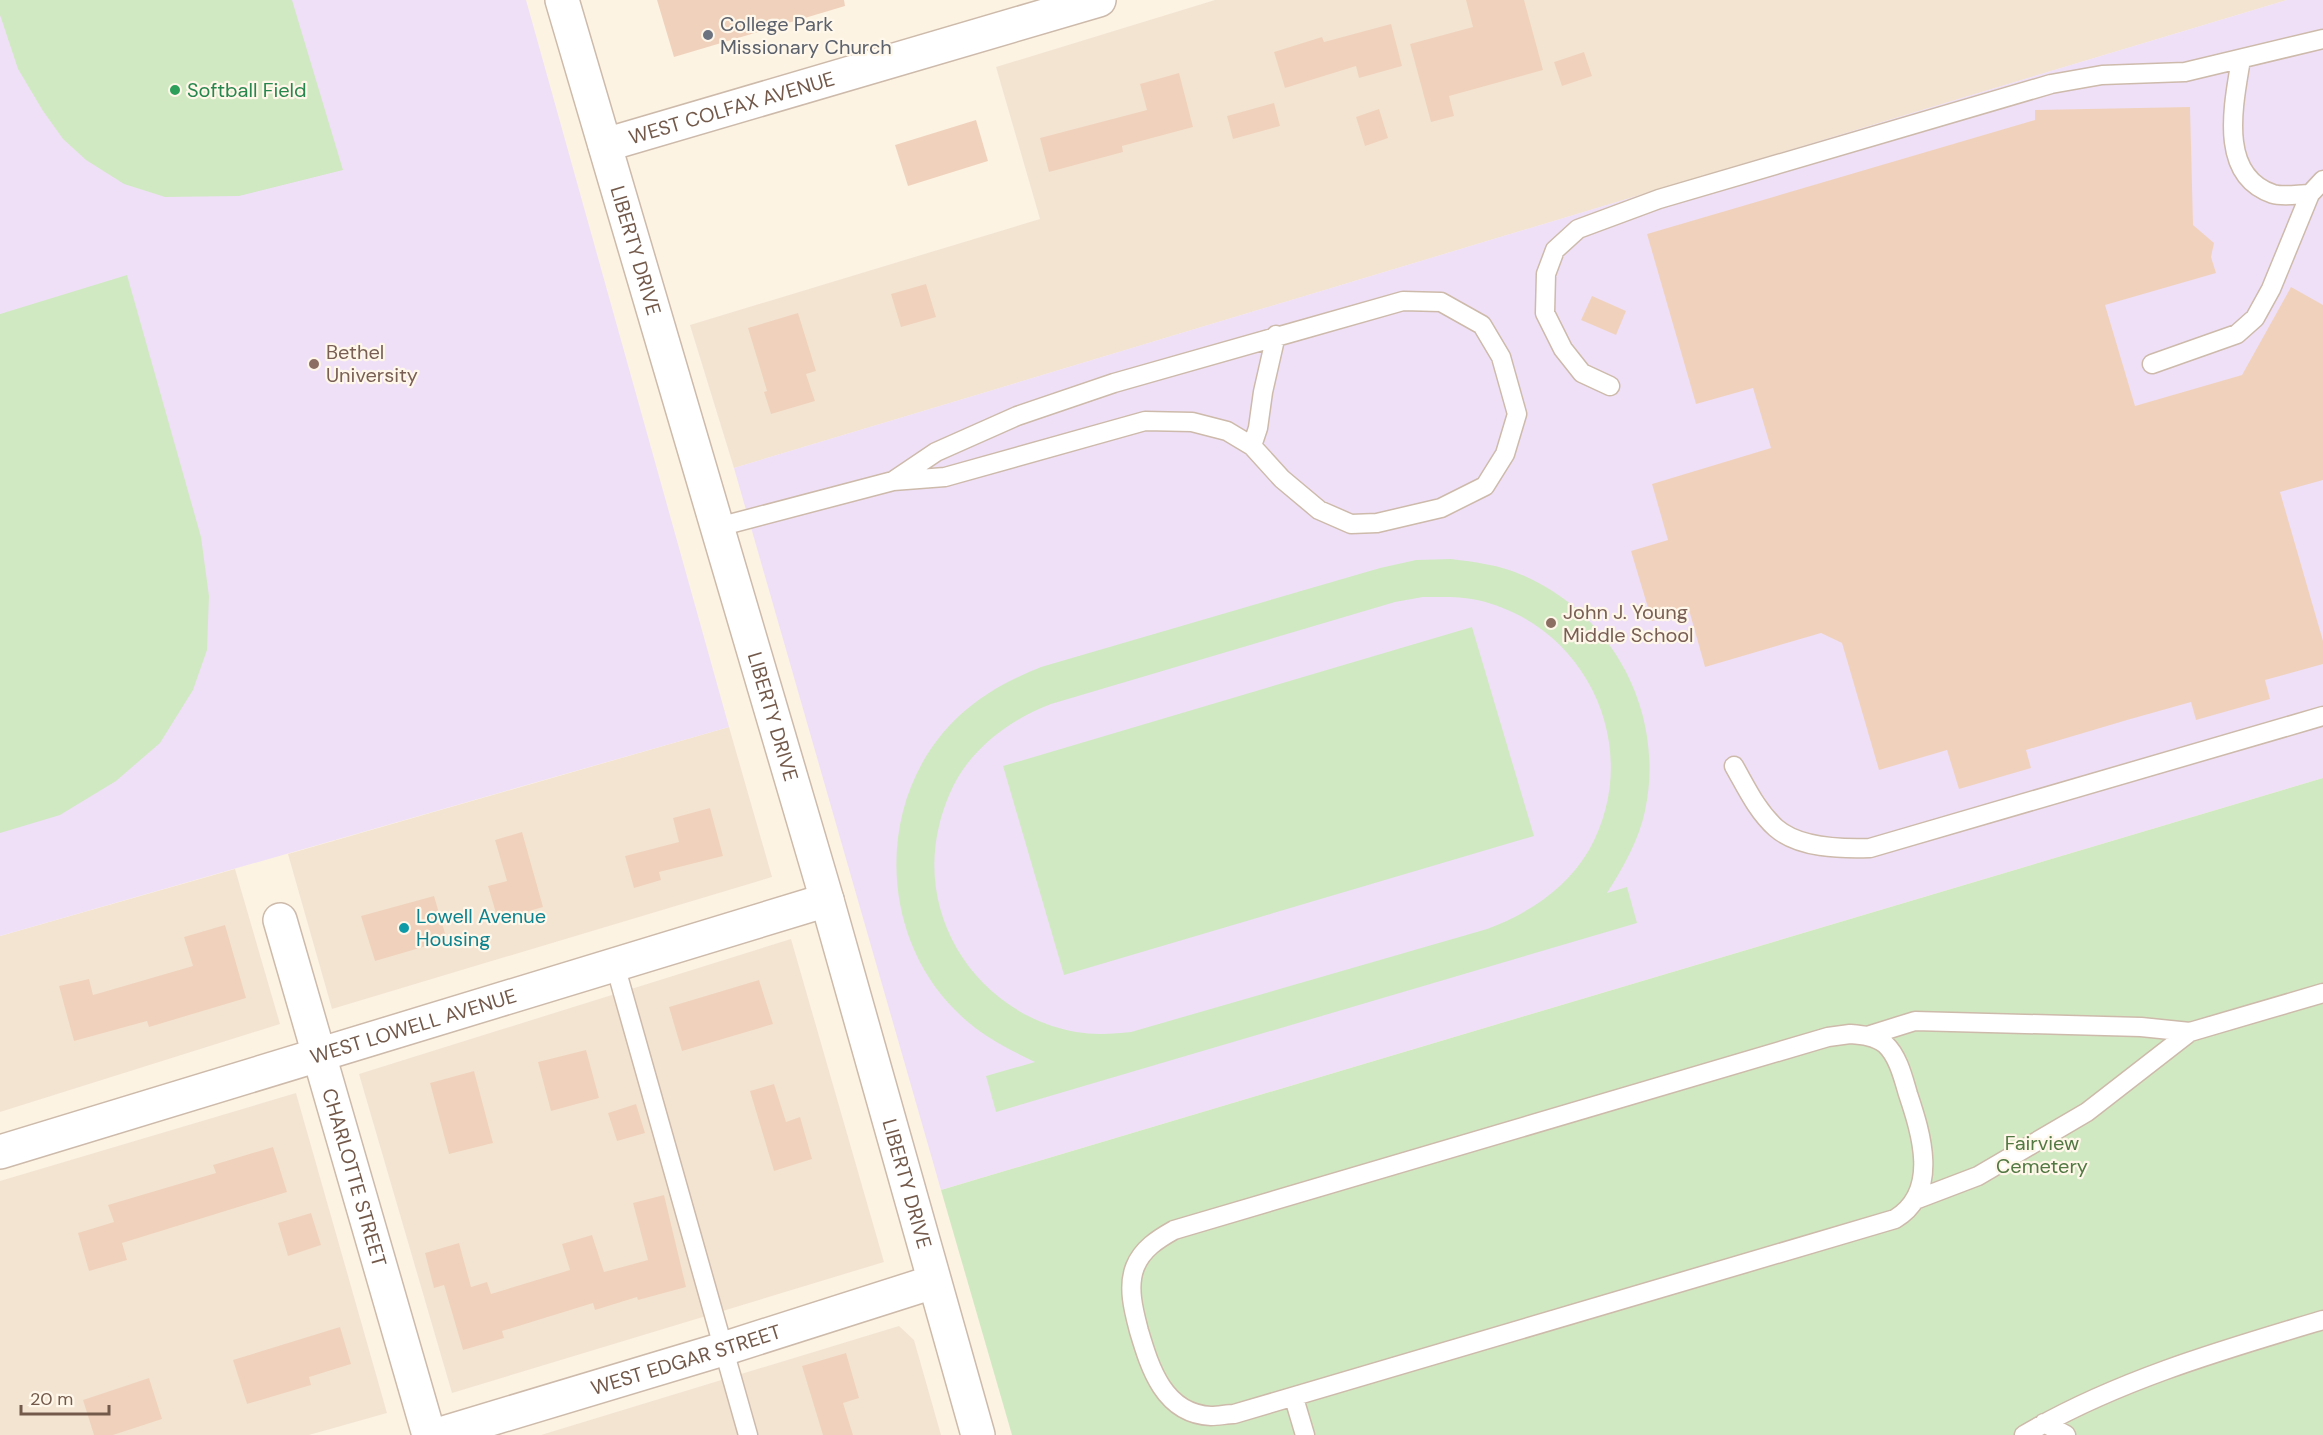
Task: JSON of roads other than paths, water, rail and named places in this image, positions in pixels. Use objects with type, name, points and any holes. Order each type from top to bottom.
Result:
[{"type":"street","name":"LIBERTY DRIVE","points":[[562,0],[827,900],[978,1435]]},
{"type":"street","name":"WEST COLFAX AVENUE","points":[[605,145],[1099,0]]},
{"type":"street","name":"WEST LOWELL AVENUE","points":[[0,1152],[827,900]]},
{"type":"street","name":"CHARLOTTE STREET","points":[[280,920],[429,1435]]},
{"type":"street","name":"WEST EDGAR STREET","points":[[437,1435],[723,1349],[933,1282]]},
{"type":"lane","points":[[1610,386],[1582,373],[1563,349],[1545,313],[1546,274],[1555,250],[1578,229],[1659,199],[2051,84],[2102,75],[2185,72],[2323,39]]},
{"type":"lane","points":[[2241,59],[2233,110],[2234,148],[2246,177],[2274,194],[2310,194]]},
{"type":"lane","points":[[2152,364],[2237,334],[2255,318],[2271,289],[2310,194],[2323,180]]},
{"type":"lane","points":[[717,527],[893,481],[945,477],[1145,421],[1192,422],[1227,431],[1252,446],[1282,479],[1319,510],[1352,524],[1377,523],[1441,508],[1485,486],[1505,454],[1517,414],[1501,357],[1482,325],[1442,302],[1403,301],[1276,335],[1114,383],[1017,416],[936,452],[893,481]]},
{"type":"lane","points":[[1252,446],[1258,428],[1263,392],[1276,335]]},
{"type":"lane","points":[[1734,766],[1754,800],[1777,829],[1796,839],[1817,844],[1870,848],[2323,716]]},
{"type":"lane","points":[[615,965],[748,1435]]},
{"type":"lane","points":[[1915,1200],[1978,1176],[2087,1112],[2190,1032],[2323,993]]},
{"type":"lane","points":[[1867,1036],[1915,1021],[2141,1027],[2190,1032]]},
{"type":"lane","points":[[1850,1034],[1867,1036],[1884,1043],[1893,1054],[1922,1135],[1924,1168],[1922,1183],[1915,1200],[1905,1213],[1895,1219],[1234,1414],[1210,1416],[1190,1411],[1175,1401],[1161,1387],[1150,1367],[1133,1309],[1134,1269],[1142,1254],[1155,1241],[1174,1230],[1194,1222],[1828,1037],[1850,1034]]},
{"type":"lane","points":[[2024,1435],[2044,1423],[2166,1370],[2323,1320]]},
{"type":"lane","points":[[1294,1398],[1305,1435]]},
{"type":"lane","points":[[2044,1423],[2066,1435]]},
{"type":"place","name":"College Park Missionary Church","points":[[708,35]]},
{"type":"place","name":"Softball Field","points":[[175,90]]},
{"type":"place","name":"Bethel University","points":[[314,364]]},
{"type":"place","name":"John J. Young Middle School","points":[[1551,623]]},
{"type":"place","name":"Lowell Avenue Housing","points":[[404,928]]},
{"type":"park label","name":"Fairview Cemetery","points":[[2042,1154]]}]
